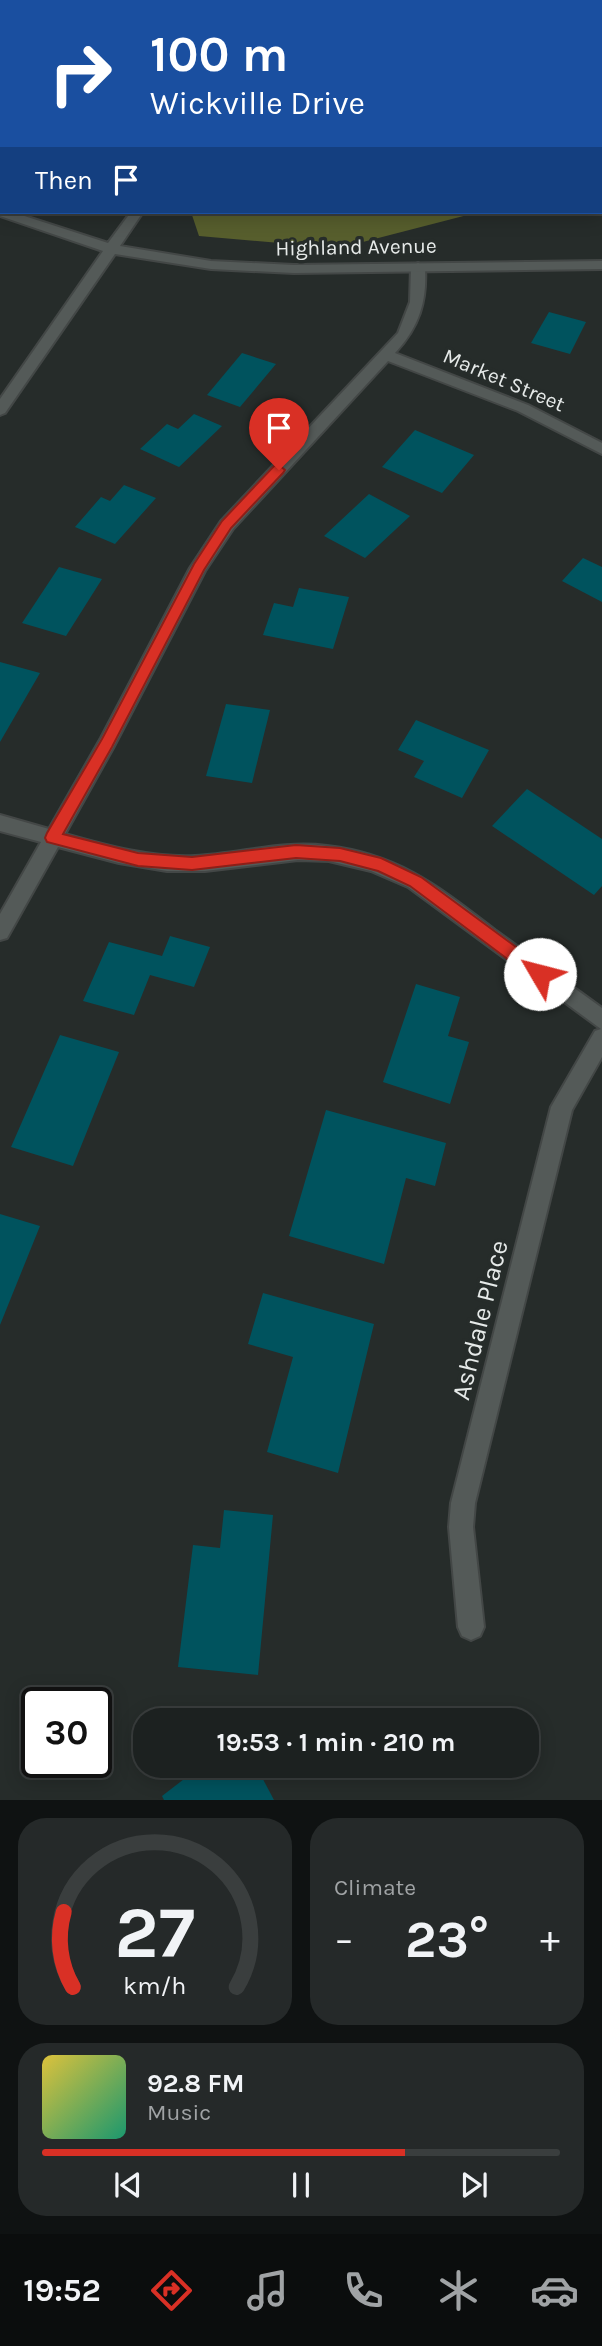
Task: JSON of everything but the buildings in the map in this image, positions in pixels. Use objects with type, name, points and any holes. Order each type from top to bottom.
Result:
[{"type":"street","name":"Highland Avenue","points":[[6,214],[112,249],[166,260],[251,268],[602,265]]},
{"type":"street","points":[[0,410],[136,214]]},
{"type":"street","points":[[0,933],[107,743],[198,568],[227,525],[387,355],[415,316],[420,297],[418,267]]},
{"type":"street","name":"Market Street","points":[[387,355],[523,408],[602,449]]},
{"type":"street","points":[[0,823],[138,860],[192,864],[296,851],[340,854],[381,865],[415,881],[602,1020]]},
{"type":"street","name":"Ashdale Place","points":[[471,1627],[461,1527],[463,1503],[562,1107],[602,1038]]},
{"type":"green space","points":[[192,214],[471,214],[359,243],[280,243],[199,236]]},
{"type":"route","points":[[279,470],[227,525],[198,568],[107,743],[53,838],[138,860],[192,864],[296,851],[340,854],[381,865],[415,881],[540,974]]}]
